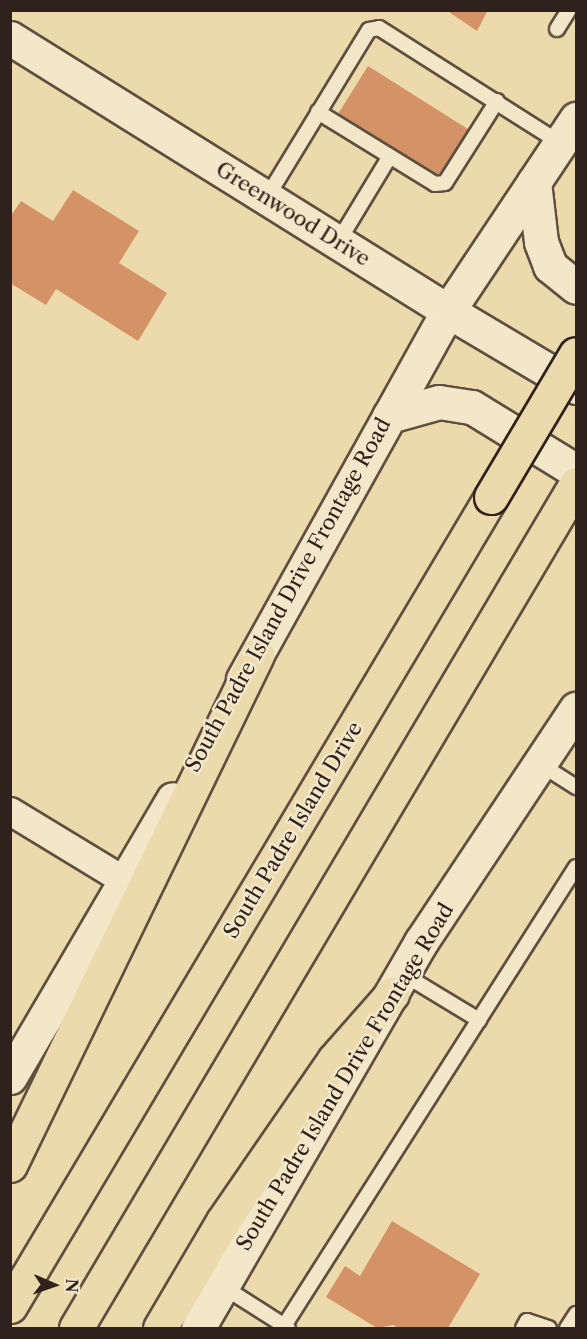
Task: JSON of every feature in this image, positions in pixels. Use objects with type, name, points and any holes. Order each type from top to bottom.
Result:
[{"type":"highway","name":"South Padre Island Drive","points":[[10,1306],[576,354]]},
{"type":"highway","points":[[76,1329],[576,484]]},
{"type":"highway","points":[[10,1165],[257,655]]},
{"type":"highway","points":[[160,1329],[223,1221],[334,1059],[397,984]]},
{"type":"highway","points":[[90,1329],[99,1290]]},
{"type":"main road","name":"Greenwood Drive","points":[[10,38],[448,312],[576,387]]},
{"type":"main road","name":"South Padre Island Drive Frontage Road","points":[[10,1077],[257,655],[448,312],[568,131]]},
{"type":"main road","points":[[534,182],[535,214],[550,266],[576,287]]},
{"type":"main road","points":[[389,416],[439,402],[472,407],[576,471]]},
{"type":"main road","name":"South Padre Island Drive Frontage Road","points":[[198,1329],[397,984],[576,709]]},
{"type":"street","points":[[10,811],[125,881]]},
{"type":"lane","points":[[557,29],[569,10]]},
{"type":"lane","points":[[267,197],[369,30],[379,28],[497,101],[568,131]]},
{"type":"lane","points":[[318,112],[435,184],[445,183],[497,101]]},
{"type":"lane","points":[[338,242],[390,156]]},
{"type":"lane","points":[[540,764],[576,787]]},
{"type":"lane","points":[[222,1286],[286,1327],[576,867]]},
{"type":"lane","points":[[397,984],[479,1020]]},
{"type":"lane","points":[[567,1329],[576,1314]]},
{"type":"lane","points":[[523,1329],[527,1321],[549,1329]]},
{"type":"building","points":[[446,10],[488,10],[477,31]]},
{"type":"building","points":[[368,66],[471,131],[440,179],[338,114]]},
{"type":"building","points":[[73,190],[139,231],[119,263],[167,293],[138,341],[56,289],[46,305],[10,283],[10,217],[21,201],[53,221]]},
{"type":"building","points":[[392,1221],[480,1274],[448,1328],[399,1328],[393,1325],[377,1328],[326,1297],[345,1266],[360,1276]]}]
